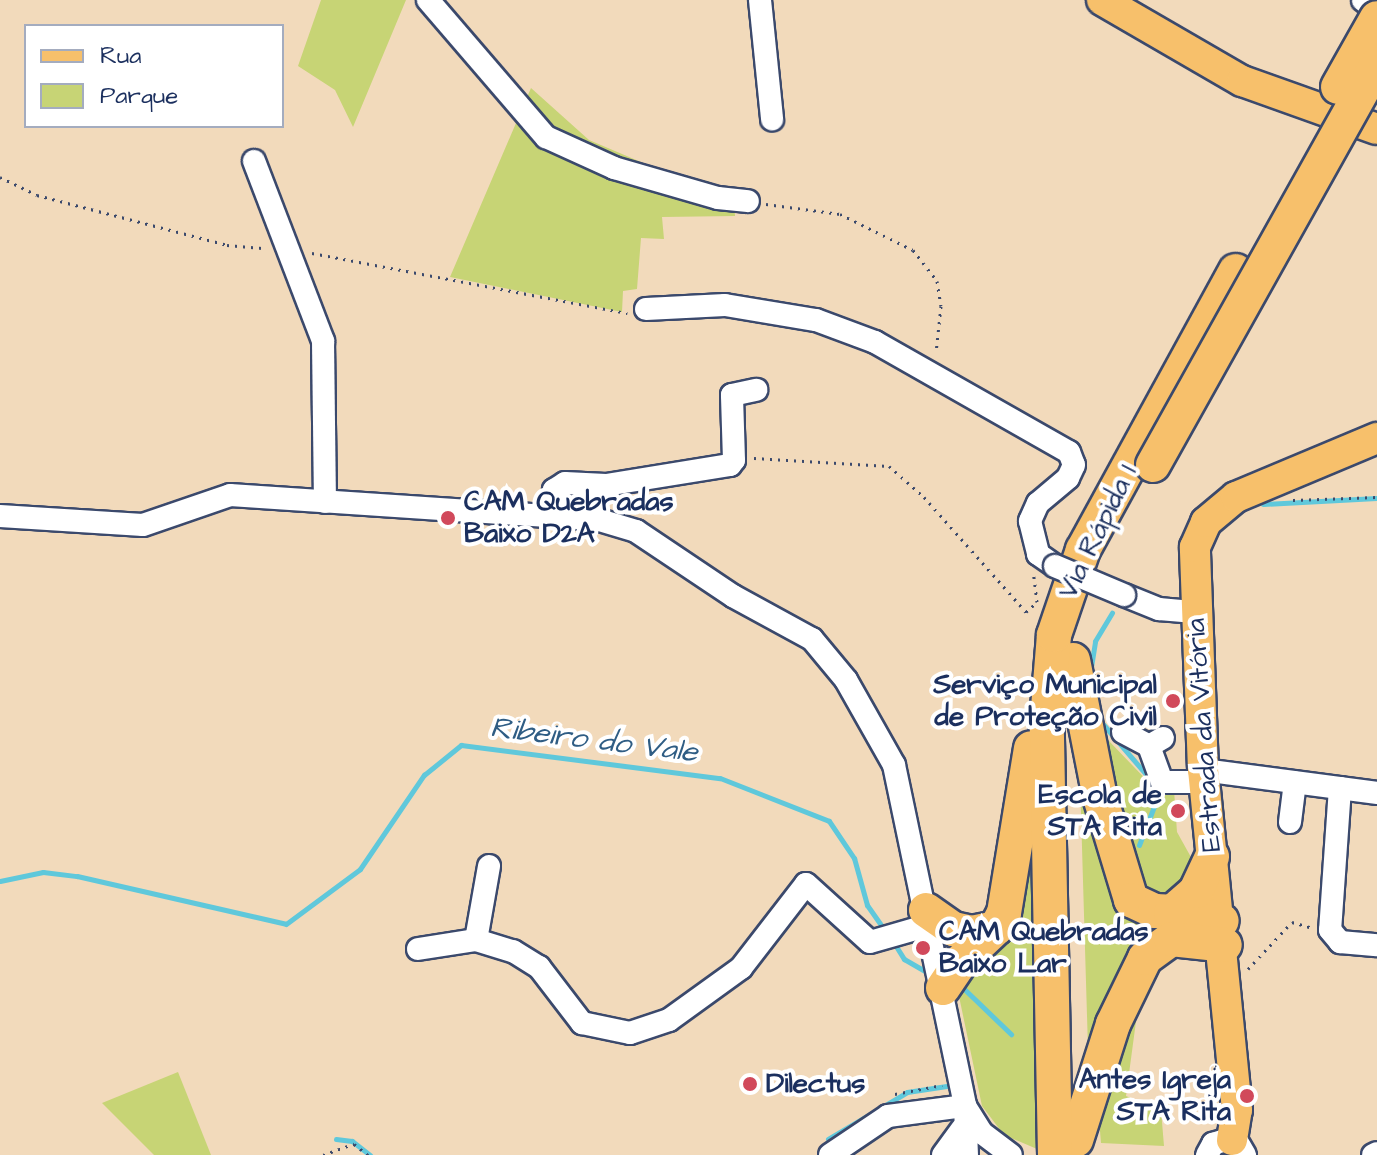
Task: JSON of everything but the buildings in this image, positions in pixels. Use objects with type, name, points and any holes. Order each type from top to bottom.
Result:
[{"type":"highway","name":"Via Rápida 1","points":[[1066,1147],[1070,805],[1062,659],[1144,460],[1377,18]]},
{"type":"highway","name":"Via Rápida 1","points":[[1144,460],[1377,64]]},
{"type":"highway","points":[[1062,659],[1077,696],[1124,884],[1139,904],[1171,913],[1200,913],[1224,933]]},
{"type":"highway","points":[[943,988],[961,961],[996,928],[1004,913],[1062,659]]},
{"type":"highway","points":[[1171,913],[1196,891],[1212,857]]},
{"type":"highway","points":[[928,918],[972,933],[996,928]]},
{"type":"highway","points":[[1066,1147],[1113,1024],[1145,958],[1171,939],[1224,933]]},
{"type":"main road","points":[[1102,0],[1242,81],[1377,129]]},
{"type":"main road","name":"Estrada da Vitória","points":[[1228,1150],[1237,1110],[1224,933],[1204,776],[1195,612],[1195,547],[1206,522],[1223,505],[1377,438]]},
{"type":"street","points":[[428,0],[546,137],[614,168],[718,198],[748,201]]},
{"type":"street","points":[[760,0],[772,119]]},
{"type":"street","points":[[1363,0],[1377,11]]},
{"type":"street","points":[[254,161],[323,341],[325,502]]},
{"type":"street","points":[[646,309],[725,305],[816,320],[875,342],[1069,452],[1074,465],[1068,478],[1038,503],[1030,521],[1038,554],[1055,566],[1159,609],[1195,612]]},
{"type":"street","points":[[553,513],[554,490],[565,483],[606,485],[734,460],[732,395],[756,390]]},
{"type":"street","points":[[0,516],[143,525],[230,495],[553,513],[636,531],[733,596],[812,639],[830,656],[894,765],[943,988],[965,1106],[975,1139],[967,1155]]},
{"type":"street","points":[[1123,732],[1156,742],[1162,782],[1204,776],[1295,782],[1377,793]]},
{"type":"street","points":[[1290,822],[1295,782]]},
{"type":"street","points":[[1340,788],[1330,930],[1340,942],[1377,945]]},
{"type":"street","points":[[476,940],[489,866]]},
{"type":"street","points":[[418,949],[476,940],[530,960],[582,1023],[630,1033],[669,1020],[741,968],[806,884],[870,942],[928,918]]},
{"type":"street","points":[[830,1155],[888,1116],[965,1106]]},
{"type":"street","points":[[943,1155],[975,1139]]},
{"type":"street","points":[[975,1139],[1011,1155]]},
{"type":"path","points":[[0,177],[37,195],[227,245],[288,249],[631,314],[646,309]]},
{"type":"path","points":[[777,206],[840,214],[913,250],[937,281],[941,306],[935,363]]},
{"type":"path","points":[[734,460],[789,457],[889,466],[924,497],[1026,612],[1037,602],[1036,586]]},
{"type":"path","points":[[1289,500],[1377,497]]},
{"type":"path","points":[[1229,989],[1294,921],[1317,931]]},
{"type":"path","points":[[323,1155],[354,1144],[368,1155]]},
{"type":"green space","points":[[321,0],[406,0],[353,127],[335,90],[298,66]]},
{"type":"green space","points":[[531,88],[589,140],[681,179],[708,181],[734,200],[735,216],[662,217],[664,239],[641,238],[637,289],[623,291],[622,312],[450,277]]},
{"type":"green space","points":[[1092,709],[1109,741],[1158,792],[1174,790],[1177,832],[1192,859],[1176,901],[1144,893]]},
{"type":"green space","points":[[1041,762],[1035,978],[1037,1149],[1004,1135],[982,1106],[956,982],[975,960]]},
{"type":"green space","points":[[1080,780],[1116,878],[1172,930],[1088,1049]]},
{"type":"green space","points":[[1127,1007],[1137,1014],[1126,1096],[1161,1110],[1164,1146],[1101,1143],[1098,1107]]},
{"type":"green space","points":[[178,1072],[211,1155],[154,1155],[102,1103]]},
{"type":"waterway","points":[[1263,504],[1377,498]]},
{"type":"waterway","points":[[1091,667],[1095,641],[1112,613]]},
{"type":"waterway","points":[[1102,723],[1150,779]]},
{"type":"waterway","name":"Ribeiro do Vale","points":[[0,881],[43,872],[77,876],[286,924],[360,869],[424,775],[461,745],[720,778],[829,821],[854,858],[867,905],[886,932]]},
{"type":"waterway","points":[[1139,845],[1158,796],[1155,787]]},
{"type":"waterway","points":[[894,943],[904,959],[925,971]]},
{"type":"waterway","points":[[960,985],[1011,1034]]},
{"type":"waterway","points":[[828,1139],[907,1092],[947,1086]]},
{"type":"waterway","points":[[336,1139],[352,1141],[370,1155]]},
{"type":"place","name":"CAM Quebradas Baixo D2A","points":[[448,518]]},
{"type":"place","name":"Serviço Municipal de Proteção Civil","points":[[1173,701]]},
{"type":"place","name":"Escola de STA Rita","points":[[1178,811]]},
{"type":"place","name":"CAM Quebradas Baixo Lar","points":[[923,948]]},
{"type":"place","name":"Dilectus","points":[[750,1084]]},
{"type":"place","name":"Antes Igreja STA Rita","points":[[1247,1096]]}]
